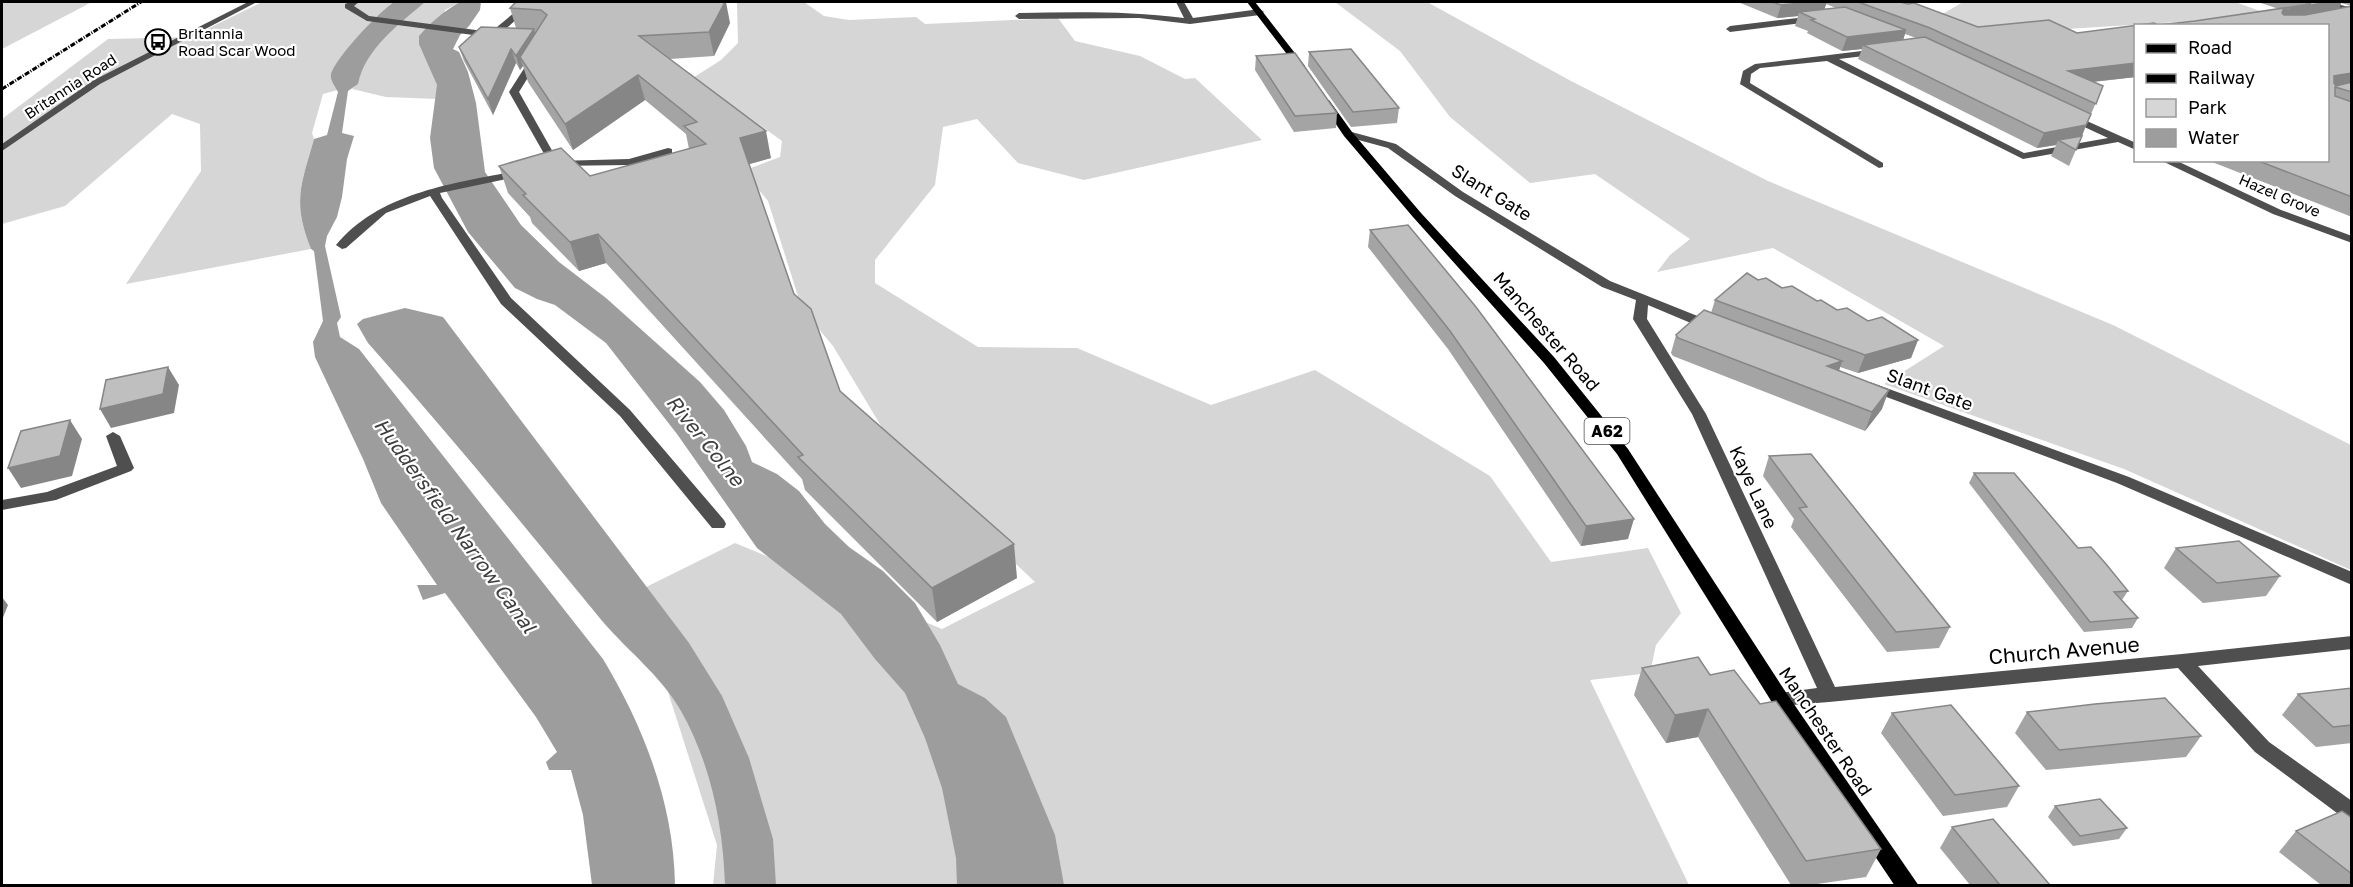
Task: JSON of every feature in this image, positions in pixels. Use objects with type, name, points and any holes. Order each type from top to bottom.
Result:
[{"type":"main road","name":"Manchester Road","points":[[1255,7],[1348,134],[1417,215],[1549,360],[1623,452],[1780,699],[1908,885]]},
{"type":"street","name":"Britannia Road","points":[[2,148],[97,82],[253,2]]},
{"type":"street","points":[[355,2],[348,6],[367,18],[505,35]]},
{"type":"street","points":[[494,34],[531,2]]},
{"type":"street","points":[[1180,2],[1190,21]]},
{"type":"street","points":[[2323,2],[2352,12]]},
{"type":"street","points":[[1019,16],[1139,15],[1190,21],[1255,7]]},
{"type":"street","points":[[2328,17],[2352,12]]},
{"type":"street","points":[[1734,17],[1757,26]]},
{"type":"street","points":[[1730,29],[1821,18]]},
{"type":"street","points":[[542,48],[514,92],[544,167]]},
{"type":"street","points":[[1879,165],[1745,84],[1746,73],[1758,66],[1886,51]]},
{"type":"street","points":[[1829,58],[2023,156],[2120,139]]},
{"type":"street","points":[[2057,110],[2134,146]]},
{"type":"street","name":"Slant Gate","points":[[1348,134],[1392,146],[1459,194],[1606,284],[1721,330]]},
{"type":"street","points":[[342,245],[382,211],[438,190],[544,167],[630,162],[668,151]]},
{"type":"street","name":"Hazel Grove","points":[[2169,162],[2277,212],[2352,240]]},
{"type":"street","points":[[438,190],[436,198],[506,301],[625,413],[718,524]]},
{"type":"street","name":"Kaye Lane","points":[[1642,300],[1640,319],[1700,414],[1828,695]]},
{"type":"street","name":"Slant Gate","points":[[1855,381],[2123,480],[2352,579]]},
{"type":"street","points":[[2,505],[50,496],[126,468],[113,436]]},
{"type":"street","name":"Church Avenue","points":[[1780,699],[2182,661],[2352,642]]},
{"type":"street","points":[[2182,661],[2262,747],[2352,813]]},
{"type":"green space","points":[[2,2],[92,2],[2,49]]},
{"type":"green space","points":[[262,2],[460,2],[445,10],[430,68],[437,85],[437,99],[386,97],[352,89],[356,85],[323,94],[312,133],[314,139],[300,194],[305,233],[311,249],[126,284],[201,171],[200,124],[172,114],[65,206],[2,224],[2,119],[108,39],[191,37]]},
{"type":"green space","points":[[737,2],[804,2],[824,16],[849,20],[916,17],[925,24],[1058,18],[1075,41],[1140,56],[1185,79],[1195,78],[1262,140],[1084,180],[1018,163],[977,119],[943,127],[935,185],[875,260],[875,283],[978,347],[1077,348],[1211,405],[1315,370],[1490,476],[1551,562],[1648,548],[1681,613],[1656,645],[1650,673],[1590,680],[1689,885],[713,885],[717,845],[636,592],[735,543],[942,629],[1035,582],[896,451],[833,346],[802,309],[768,201],[743,171],[780,157],[782,141],[710,89],[677,88],[721,60],[738,43]]},
{"type":"green space","points":[[1335,2],[1427,2],[1571,81],[1768,181],[2113,325],[2351,445],[2351,570],[2124,469],[1884,384],[1944,346],[1773,248],[1657,272],[1670,255],[1690,239],[1595,174],[1530,183],[1450,117],[1400,51]]},
{"type":"green space","points":[[1963,2],[2235,2],[2274,16],[2051,30],[1992,37],[1941,15]]},
{"type":"water","name":"Huddersfield Narrow Canal","points":[[394,2],[425,2],[394,28],[375,48],[362,71],[358,84],[348,91],[342,133],[354,136],[347,159],[337,217],[327,236],[325,246],[341,317],[337,323],[340,337],[359,349],[603,659],[644,739],[663,796],[669,825],[675,885],[592,885],[583,815],[571,770],[549,770],[546,762],[557,752],[536,717],[445,593],[423,600],[417,585],[437,585],[381,503],[315,357],[313,342],[323,321],[314,251],[305,233],[300,206],[302,182],[314,139],[327,135],[338,92],[331,77],[334,66],[358,36]]},
{"type":"water","name":"River Colne","points":[[460,2],[481,2],[480,10],[460,35],[453,49],[459,52],[468,72],[476,103],[485,172],[521,225],[559,262],[606,298],[700,382],[724,410],[746,446],[752,462],[777,474],[799,491],[825,524],[849,547],[883,571],[915,603],[940,645],[958,684],[985,698],[1006,717],[1055,835],[1064,885],[957,885],[956,858],[942,788],[925,738],[905,693],[875,659],[841,614],[757,548],[677,434],[606,343],[555,305],[515,288],[468,232],[434,168],[430,138],[437,85],[419,44],[419,36],[428,26]]},
{"type":"water","points":[[405,308],[443,317],[689,643],[722,696],[749,758],[773,839],[776,885],[725,885],[722,840],[714,795],[700,752],[673,698],[603,622],[458,446],[368,343],[357,324],[363,319]]},
{"type":"building","points":[[516,2],[725,2],[709,32],[639,36],[766,131],[740,138],[794,294],[811,309],[840,391],[1014,544],[932,588],[798,457],[803,455],[598,234],[570,242],[523,195],[526,194],[499,166],[561,148],[590,176],[706,144],[684,126],[697,122],[638,75],[565,124],[520,57],[547,15],[541,10],[510,8]]},
{"type":"building","points":[[1772,2],[1811,2],[1781,5]]},
{"type":"building","points":[[1858,2],[1914,3],[1978,27],[2049,20],[2077,33],[2134,26],[2134,63],[2068,71],[2103,86],[2096,104],[1930,28]]},
{"type":"building","points":[[2304,2],[2328,2],[2283,10],[2282,13],[2284,15],[2305,15],[2352,6],[2352,73],[2334,76],[2334,83],[2336,86],[2352,82],[2352,92],[2335,87],[2335,96],[2352,102],[2352,197],[2261,162],[2329,162],[2329,24],[2167,24],[2311,4]]},
{"type":"building","points":[[1845,7],[1906,30],[1847,37],[1799,12]]},
{"type":"building","points":[[481,27],[534,29],[516,56],[511,49],[488,99],[459,47]]},
{"type":"building","points":[[1925,37],[2091,114],[2086,125],[2044,133],[1863,45]]},
{"type":"building","points":[[1351,49],[1399,108],[1353,112],[1309,52]]},
{"type":"building","points":[[1295,53],[1337,113],[1295,116],[1256,56]]},
{"type":"building","points":[[2082,136],[2076,150],[2058,140]]},
{"type":"building","points":[[1408,225],[1476,307],[1634,519],[1586,526],[1450,331],[1370,230]]},
{"type":"building","points":[[1747,273],[1758,280],[1766,278],[1782,288],[1792,286],[1817,301],[1821,300],[1837,310],[1847,308],[1868,321],[1882,317],[1918,340],[1865,355],[1715,300]]},
{"type":"building","points":[[1704,310],[1842,361],[1827,366],[1889,390],[1872,412],[1678,338],[1676,335]]},
{"type":"building","points":[[168,367],[163,394],[100,409],[106,380]]},
{"type":"building","points":[[70,420],[60,456],[8,468],[21,431]]},
{"type":"building","points":[[1811,454],[1950,627],[1896,632],[1799,508],[1807,507],[1769,456]]},
{"type":"building","points":[[1974,473],[2014,473],[2078,548],[2091,547],[2106,564],[2128,591],[2114,592],[2138,618],[2090,622]]},
{"type":"building","points":[[2239,541],[2280,576],[2217,583],[2176,548]]},
{"type":"building","points":[[1698,657],[1710,675],[1734,670],[1760,704],[1776,701],[1881,849],[1806,861],[1708,709],[1675,715],[1642,668]]},
{"type":"building","points":[[2352,688],[2352,725],[2333,727],[2298,694]]},
{"type":"building","points":[[2165,698],[2201,736],[2059,750],[2027,712],[2095,704]]},
{"type":"building","points":[[1951,705],[2019,786],[1955,795],[1892,713]]},
{"type":"building","points":[[2100,799],[2127,828],[2080,836],[2055,806]]},
{"type":"building","points":[[2342,811],[2352,818],[2352,874],[2296,831]]},
{"type":"building","points":[[1993,819],[2050,885],[2000,885],[1952,827]]},
{"type":"railway","points":[[2,89],[141,2]]},
{"type":"place","name":"Britannia Road Scar Wood","points":[[158,42]]}]
